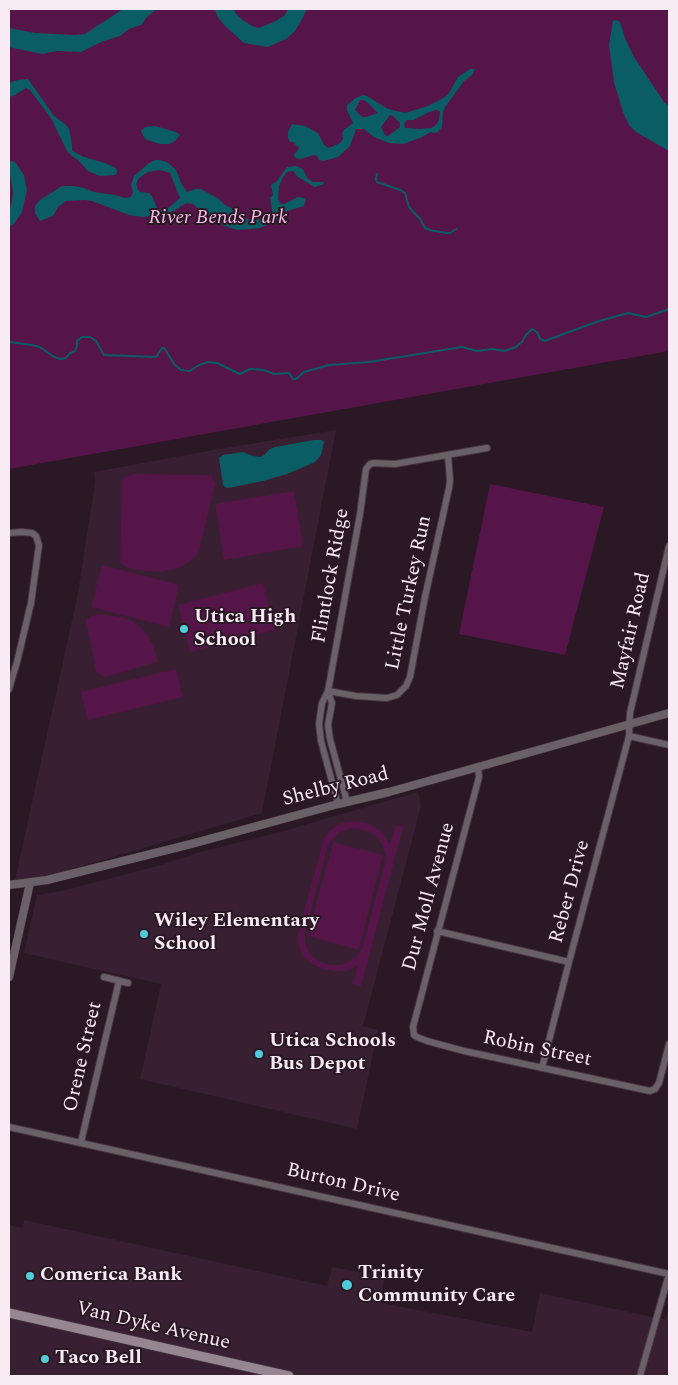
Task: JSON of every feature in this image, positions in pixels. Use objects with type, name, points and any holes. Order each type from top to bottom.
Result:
[{"type":"main road","name":"Van Dyke Avenue","points":[[9,1313],[289,1376]]},
{"type":"street","points":[[448,455],[487,448]]},
{"type":"street","name":"Flintlock Ridge","points":[[338,804],[322,746],[319,724],[322,704],[328,691],[360,514],[364,475],[368,467],[374,463],[395,464],[448,455]]},
{"type":"street","name":"Little Turkey Run","points":[[328,691],[356,696],[386,698],[397,695],[406,686],[412,668],[425,597],[448,496],[450,480],[448,455]]},
{"type":"street","points":[[9,533],[26,532],[36,536],[39,545],[34,591],[9,688]]},
{"type":"street","name":"Mayfair Road","points":[[629,724],[669,546]]},
{"type":"street","name":"Flintlock Ridge","points":[[328,691],[332,703],[328,725],[331,744],[347,802]]},
{"type":"street","name":"Shelby Road","points":[[9,885],[47,880],[191,844],[478,768],[669,713]]},
{"type":"street","name":"Reber Drive","points":[[542,1068],[629,736],[629,724]]},
{"type":"street","points":[[629,736],[669,745]]},
{"type":"street","points":[[322,746],[331,744]]},
{"type":"street","name":"Dur Moll Avenue","points":[[414,1035],[413,1027],[478,778],[478,768]]},
{"type":"street","points":[[9,977],[30,883]]},
{"type":"street","points":[[437,931],[569,962]]},
{"type":"street","points":[[104,977],[128,983]]},
{"type":"street","name":"Orene Street","points":[[81,1142],[119,981]]},
{"type":"street","name":"Robin Street","points":[[414,1035],[427,1041],[650,1091],[655,1089],[659,1083],[669,1044]]},
{"type":"street","name":"Burton Drive","points":[[9,1126],[669,1274]]},
{"type":"street","points":[[640,1376],[669,1274]]},
{"type":"shaded area","name":"Utica High School","points":[[336,430],[262,813],[52,875],[15,880],[78,593],[95,483],[94,472]]},
{"type":"shaded area","points":[[418,792],[421,806],[363,1026],[378,1030],[357,1129],[140,1079],[161,984],[24,953],[37,895],[62,891],[161,865],[197,853],[280,832]]},
{"type":"shaded area","points":[[24,1220],[327,1286],[332,1267],[384,1277],[381,1303],[532,1332],[540,1293],[666,1320],[667,1312],[669,1312],[669,1376],[9,1376],[9,1225],[23,1228]]},
{"type":"green space","name":"River Bends Park","points":[[9,9],[669,9],[669,351],[9,469]]},
{"type":"green space","points":[[134,474],[211,475],[215,484],[199,552],[186,564],[160,572],[130,569],[120,563],[122,481],[125,477]]},
{"type":"green space","points":[[490,484],[604,507],[565,655],[459,634]]},
{"type":"green space","points":[[294,491],[303,546],[224,560],[215,504]]},
{"type":"green space","points":[[102,565],[179,585],[169,627],[91,607]]},
{"type":"green space","points":[[263,583],[275,630],[190,652],[178,605]]},
{"type":"green space","points":[[100,614],[131,620],[140,627],[153,645],[158,662],[105,677],[96,672],[86,620]]},
{"type":"green space","points":[[176,669],[183,697],[88,720],[81,692]]},
{"type":"green space","points":[[354,821],[367,823],[380,830],[390,844],[396,825],[403,827],[361,986],[353,984],[358,965],[347,971],[323,969],[312,964],[304,957],[298,943],[298,934],[324,838],[332,829],[342,823]],"holes":[[[350,828],[361,829],[377,837],[382,844],[386,860],[362,949],[349,962],[340,965],[330,965],[314,958],[308,951],[305,943],[305,933],[328,845],[340,832]]]},
{"type":"green space","points":[[333,842],[383,855],[359,950],[308,936]]},
{"type":"water","points":[[123,9],[157,9],[141,25],[81,52],[57,51],[42,54],[9,47],[9,28],[35,33],[85,34]]},
{"type":"water","points":[[215,9],[233,9],[243,20],[259,28],[276,21],[285,15],[288,9],[307,9],[295,31],[286,39],[268,47],[244,43],[224,25],[217,16]]},
{"type":"water","points":[[613,21],[620,22],[634,57],[664,102],[669,106],[669,151],[636,132],[629,125],[623,112],[614,82],[609,45]]},
{"type":"water","points":[[470,69],[475,69],[445,107],[442,127],[438,132],[431,132],[403,144],[389,143],[374,137],[364,129],[356,129],[350,146],[338,157],[324,161],[319,160],[314,155],[301,159],[295,158],[294,155],[299,148],[293,142],[290,142],[288,138],[288,132],[292,124],[305,126],[318,133],[324,145],[329,148],[340,143],[343,139],[342,134],[344,130],[353,123],[347,110],[347,105],[356,98],[363,95],[367,96],[388,109],[405,113],[428,106],[445,97],[458,77]],"holes":[[[360,100],[367,102],[378,113],[362,117],[355,110]],[[440,111],[439,120],[436,125],[431,128],[405,128],[404,124],[407,120],[414,120],[429,112]],[[390,115],[400,123],[400,127],[388,136],[385,135],[381,127]]]},
{"type":"water","points":[[28,79],[54,116],[69,129],[72,151],[116,168],[116,175],[100,176],[88,171],[72,156],[67,151],[51,118],[30,90],[26,88],[9,97],[9,83]]},
{"type":"water","points":[[155,126],[180,135],[169,144],[160,144],[145,139],[141,131],[145,127]]},
{"type":"water","points":[[155,160],[167,162],[177,172],[187,192],[201,189],[252,221],[273,215],[270,198],[273,195],[271,185],[277,181],[287,167],[296,166],[301,168],[307,178],[313,182],[323,182],[324,184],[315,187],[298,177],[293,171],[287,172],[279,186],[278,200],[281,204],[284,204],[298,197],[304,198],[306,199],[304,206],[284,212],[278,220],[260,228],[238,230],[224,226],[207,216],[193,204],[186,203],[174,211],[158,216],[142,217],[129,215],[86,200],[66,201],[58,207],[53,216],[40,221],[35,213],[35,206],[40,200],[62,186],[74,186],[125,198],[131,197],[133,192],[131,185],[134,176]],"holes":[[[160,170],[170,173],[180,198],[166,210],[161,210],[157,208],[152,196],[149,193],[140,192],[136,184],[139,178],[148,172]]]},
{"type":"water","points":[[11,161],[15,162],[24,175],[27,190],[22,212],[13,225],[9,226],[9,212],[13,193],[9,168]]},
{"type":"water","points":[[322,440],[324,442],[321,455],[315,462],[287,474],[263,481],[227,488],[223,485],[219,458],[223,455],[243,452],[261,457],[275,447]]},
{"type":"waterway","points":[[377,174],[377,182],[405,193],[409,207],[425,228],[446,233],[456,229]]},
{"type":"waterway","points":[[9,342],[40,347],[54,357],[61,359],[66,358],[75,351],[77,341],[82,337],[90,337],[96,341],[104,355],[156,357],[164,348],[175,365],[181,370],[190,371],[208,362],[217,363],[240,374],[250,369],[264,370],[274,374],[289,373],[293,379],[296,379],[304,372],[329,365],[369,362],[462,347],[477,351],[492,349],[505,351],[516,347],[532,329],[537,332],[540,339],[545,341],[596,322],[628,313],[646,317],[669,309]]},
{"type":"place","name":"Utica High School","points":[[184,629]]},
{"type":"place","name":"Wiley Elementary School","points":[[144,934]]},
{"type":"place","name":"Utica Schools Bus Depot","points":[[259,1054]]},
{"type":"place","name":"Comerica Bank","points":[[30,1276]]},
{"type":"place","name":"Trinity Community Care","points":[[347,1285]]},
{"type":"place","name":"Taco Bell","points":[[45,1359]]}]
